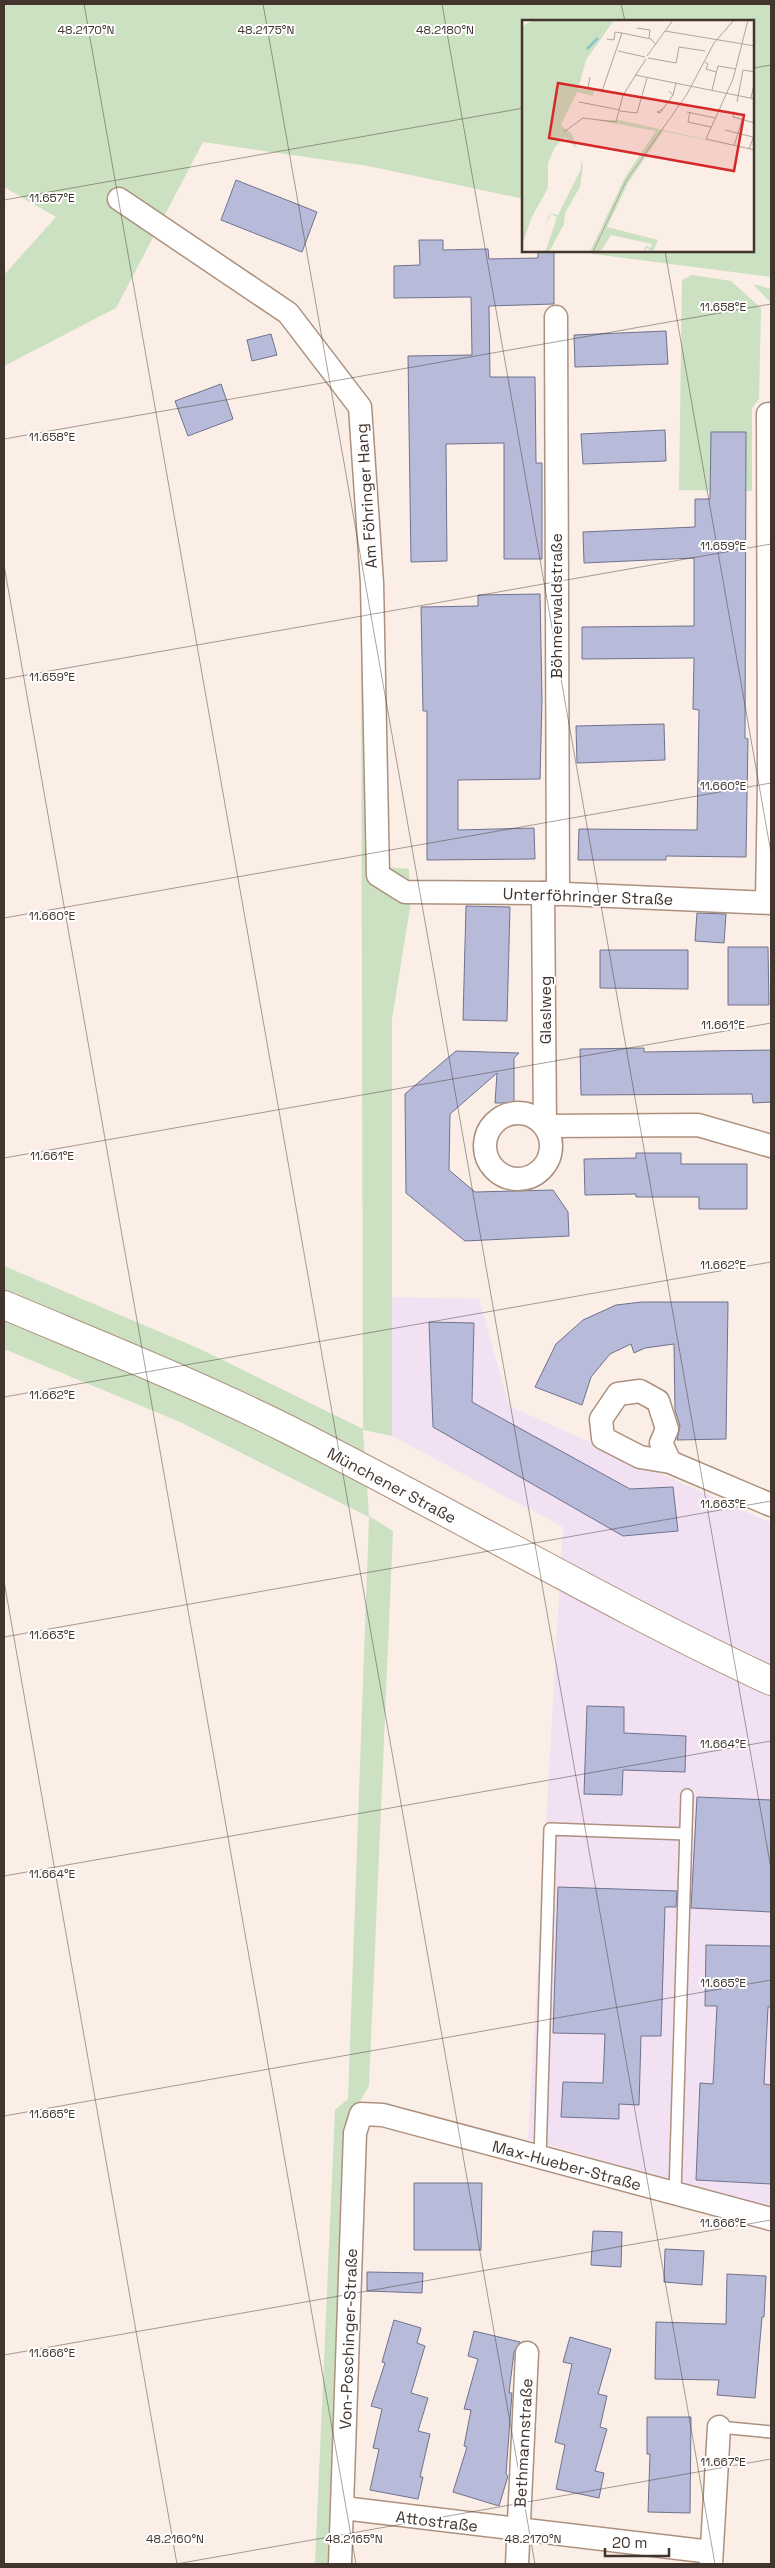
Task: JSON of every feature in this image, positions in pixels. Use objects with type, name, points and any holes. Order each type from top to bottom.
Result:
[{"type":"main road","name":"Münchener Straße","points":[[4,1305],[181,1379],[287,1429],[694,1645],[771,1681]]},
{"type":"street","name":"Am Föhringer Hang","points":[[119,199],[288,313],[360,407],[372,583],[378,875],[405,892]]},
{"type":"street","name":"Böhmerwaldstraße","points":[[551,894],[556,317]]},
{"type":"street","points":[[769,902],[770,602],[768,414],[771,414]]},
{"type":"street","name":"Unterföhringer Straße","points":[[405,892],[551,894],[769,902]]},
{"type":"street","name":"Glaslweg","points":[[551,894],[545,1126],[698,1125],[771,1146]]},
{"type":"street","points":[[670,1462],[771,1505]]},
{"type":"street","name":"Max-Hueber-Straße","points":[[362,2114],[383,2115],[771,2220]]},
{"type":"street","name":"Von-Poschinger-Straße","points":[[340,2564],[355,2133],[362,2114]]},
{"type":"street","name":"Bethmannstraße","points":[[517,2564],[527,2353]]},
{"type":"street","points":[[711,2558],[719,2427]]},
{"type":"street","name":"Attostraße","points":[[342,2508],[711,2558]]},
{"type":"lane","points":[[676,2194],[687,1795]]},
{"type":"lane","points":[[540,2158],[550,1830],[686,1834]]},
{"type":"lane","points":[[719,2427],[771,2432]]},
{"type":"shaded area","points":[[391,1297],[479,1299],[509,1406],[771,1523],[771,2209],[528,2139],[563,1527],[392,1436]]},
{"type":"green space","points":[[4,4],[771,4],[771,277],[593,254],[591,252],[755,252],[755,20],[522,20],[522,199],[368,166],[203,142],[116,308],[4,366],[4,275],[56,217],[4,187]]},
{"type":"green space","points":[[692,275],[731,281],[761,308],[759,399],[752,408],[752,491],[679,490],[682,280]]},
{"type":"green space","points":[[753,284],[771,289],[771,303]]},
{"type":"green space","points":[[374,448],[382,578],[384,867],[409,869],[411,902],[392,1019],[392,1436],[363,1430],[369,1516],[393,1531],[369,2086],[350,2118],[332,2564],[315,2564],[335,2110],[348,2099],[369,1517],[180,1422],[4,1349],[4,1266],[198,1348],[363,1429],[361,585],[352,451]]},
{"type":"building","points":[[236,180],[317,212],[302,252],[221,220]]},
{"type":"building","points":[[419,240],[443,240],[443,250],[488,249],[489,259],[538,258],[538,252],[554,252],[554,304],[489,306],[490,377],[535,377],[536,463],[542,463],[542,559],[504,559],[504,443],[446,444],[447,561],[411,562],[408,356],[472,355],[471,297],[394,298],[394,266],[420,265]]},
{"type":"building","points":[[666,331],[668,364],[575,367],[574,335]]},
{"type":"building","points":[[271,334],[277,355],[252,361],[247,340]]},
{"type":"building","points":[[221,384],[233,419],[188,436],[175,401]]},
{"type":"building","points":[[665,430],[666,461],[583,464],[581,434]]},
{"type":"building","points":[[711,432],[746,432],[745,738],[748,739],[746,857],[666,856],[666,860],[578,860],[579,829],[697,830],[699,710],[693,709],[694,658],[582,659],[582,627],[694,626],[694,558],[584,563],[583,532],[695,527],[695,499],[710,499]]},
{"type":"building","points":[[540,594],[542,700],[540,779],[458,780],[458,830],[534,828],[535,859],[427,860],[427,711],[423,711],[421,607],[478,606],[478,595]]},
{"type":"building","points":[[664,724],[665,760],[577,763],[576,726]]},
{"type":"building","points":[[466,906],[510,907],[507,1021],[463,1020]]},
{"type":"building","points":[[697,913],[726,914],[724,943],[695,941]]},
{"type":"building","points":[[728,947],[768,947],[769,1005],[728,1005]]},
{"type":"building","points":[[600,950],[688,950],[688,989],[600,988]]},
{"type":"building","points":[[644,1048],[644,1052],[771,1050],[771,1102],[753,1103],[752,1094],[581,1095],[580,1049]]},
{"type":"building","points":[[456,1051],[519,1053],[514,1058],[514,1103],[495,1103],[497,1073],[450,1114],[449,1170],[475,1192],[553,1190],[568,1212],[569,1236],[465,1241],[406,1193],[405,1094]]},
{"type":"building","points":[[636,1153],[681,1153],[681,1164],[747,1164],[747,1209],[699,1209],[699,1197],[636,1197],[636,1194],[585,1195],[584,1159],[636,1158]]},
{"type":"building","points":[[642,1302],[728,1302],[726,1439],[677,1440],[680,1426],[675,1410],[674,1344],[645,1348],[634,1353],[631,1344],[610,1354],[591,1377],[582,1405],[535,1387],[556,1344],[583,1320],[616,1305]]},
{"type":"building","points":[[429,1322],[474,1323],[472,1402],[630,1489],[673,1487],[678,1531],[623,1536],[433,1427]]},
{"type":"building","points":[[587,1706],[624,1707],[624,1733],[686,1736],[685,1772],[623,1770],[622,1795],[584,1794]]},
{"type":"building","points":[[697,1797],[771,1800],[771,1912],[691,1908]]},
{"type":"building","points":[[558,1887],[677,1891],[676,1907],[665,1907],[661,2036],[641,2036],[639,2105],[619,2104],[619,2119],[561,2117],[563,2082],[603,2083],[605,2034],[553,2033]]},
{"type":"building","points":[[706,1945],[771,1946],[771,2007],[768,2007],[764,2084],[771,2085],[771,2184],[696,2180],[700,2083],[713,2084],[717,2006],[705,2006]]},
{"type":"building","points":[[414,2183],[482,2183],[481,2250],[414,2250]]},
{"type":"building","points":[[593,2231],[622,2232],[621,2267],[591,2265]]},
{"type":"building","points":[[665,2249],[704,2251],[702,2285],[664,2282]]},
{"type":"building","points":[[367,2272],[423,2273],[422,2293],[367,2291]]},
{"type":"building","points":[[727,2274],[766,2276],[764,2317],[762,2317],[755,2398],[717,2395],[719,2380],[655,2379],[656,2322],[726,2324]]},
{"type":"building","points":[[394,2320],[421,2328],[417,2343],[425,2346],[411,2393],[428,2398],[418,2431],[430,2434],[420,2477],[423,2477],[418,2499],[370,2490],[379,2449],[373,2448],[382,2409],[371,2406],[385,2363],[382,2362]]},
{"type":"building","points":[[474,2331],[520,2342],[514,2352],[509,2393],[512,2393],[506,2474],[508,2476],[499,2506],[453,2492],[467,2447],[464,2446],[471,2410],[464,2409],[478,2359],[468,2356]]},
{"type":"building","points":[[570,2337],[611,2349],[598,2394],[607,2396],[600,2427],[607,2429],[595,2471],[604,2473],[599,2498],[556,2489],[565,2445],[555,2442],[572,2364],[563,2362]]},
{"type":"building","points":[[647,2417],[691,2417],[690,2513],[648,2512],[650,2454],[647,2454]]}]
